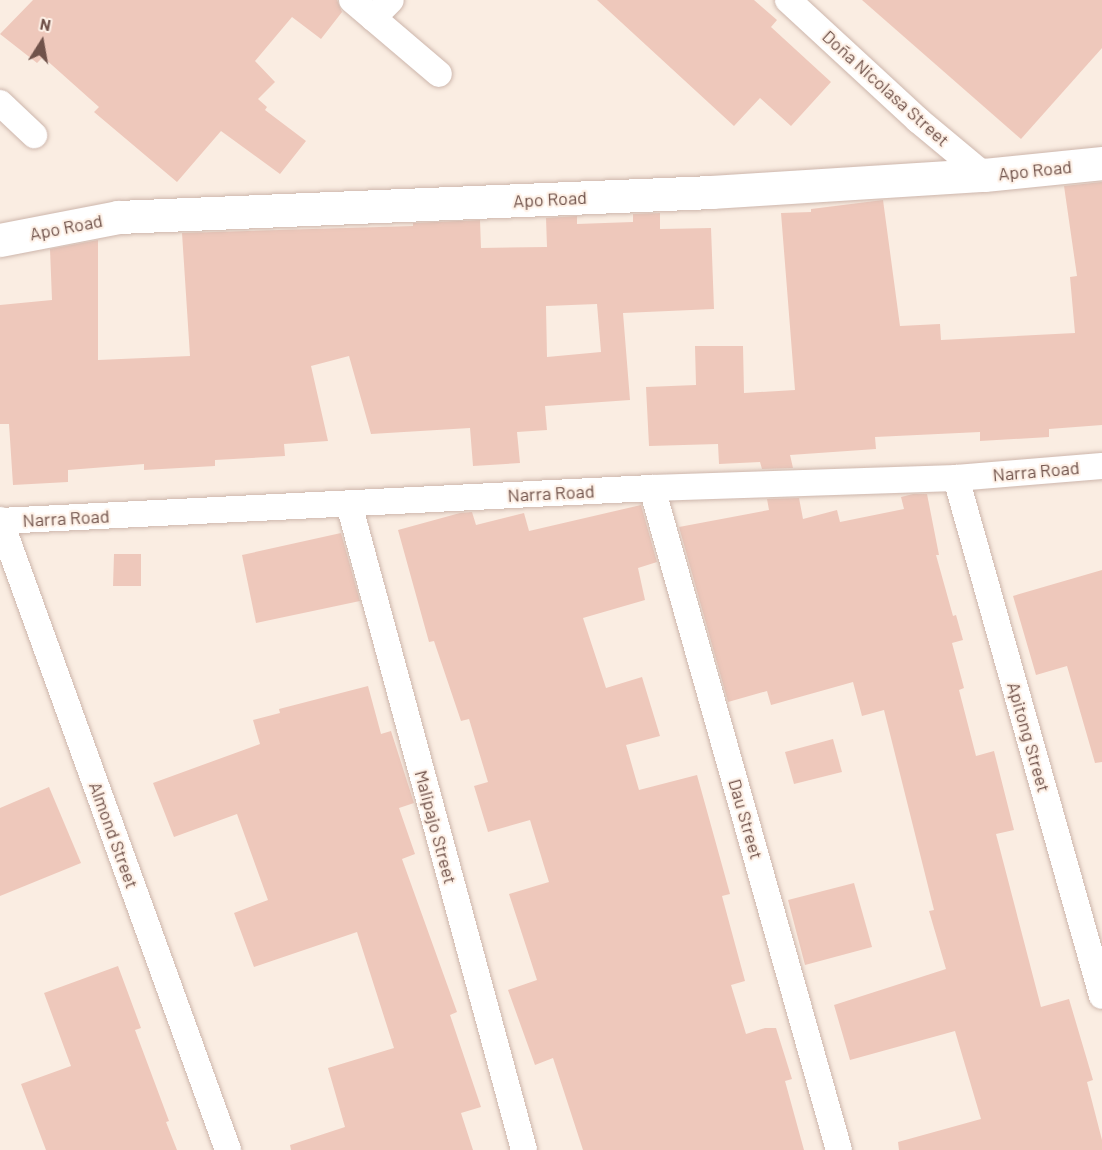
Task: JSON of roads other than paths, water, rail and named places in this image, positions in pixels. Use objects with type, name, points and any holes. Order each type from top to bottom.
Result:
[{"type":"street","points":[[352,0],[440,74]]},
{"type":"street","points":[[373,18],[391,0]]},
{"type":"street","name":"Doña Nicolasa Street","points":[[788,0],[918,120],[984,175]]},
{"type":"street","points":[[0,104],[34,135]]},
{"type":"street","name":"Apo Road","points":[[0,240],[118,218],[699,192],[984,175],[1102,163]]},
{"type":"street","name":"Narra Road","points":[[0,521],[652,488],[956,478],[1102,466]]},
{"type":"street","name":"Apitong Street","points":[[956,478],[1102,996]]},
{"type":"street","name":"Dau Street","points":[[652,488],[839,1150]]},
{"type":"street","name":"Malipajo Street","points":[[349,504],[524,1150]]},
{"type":"street","name":"Almond Street","points":[[0,521],[228,1150]]}]
